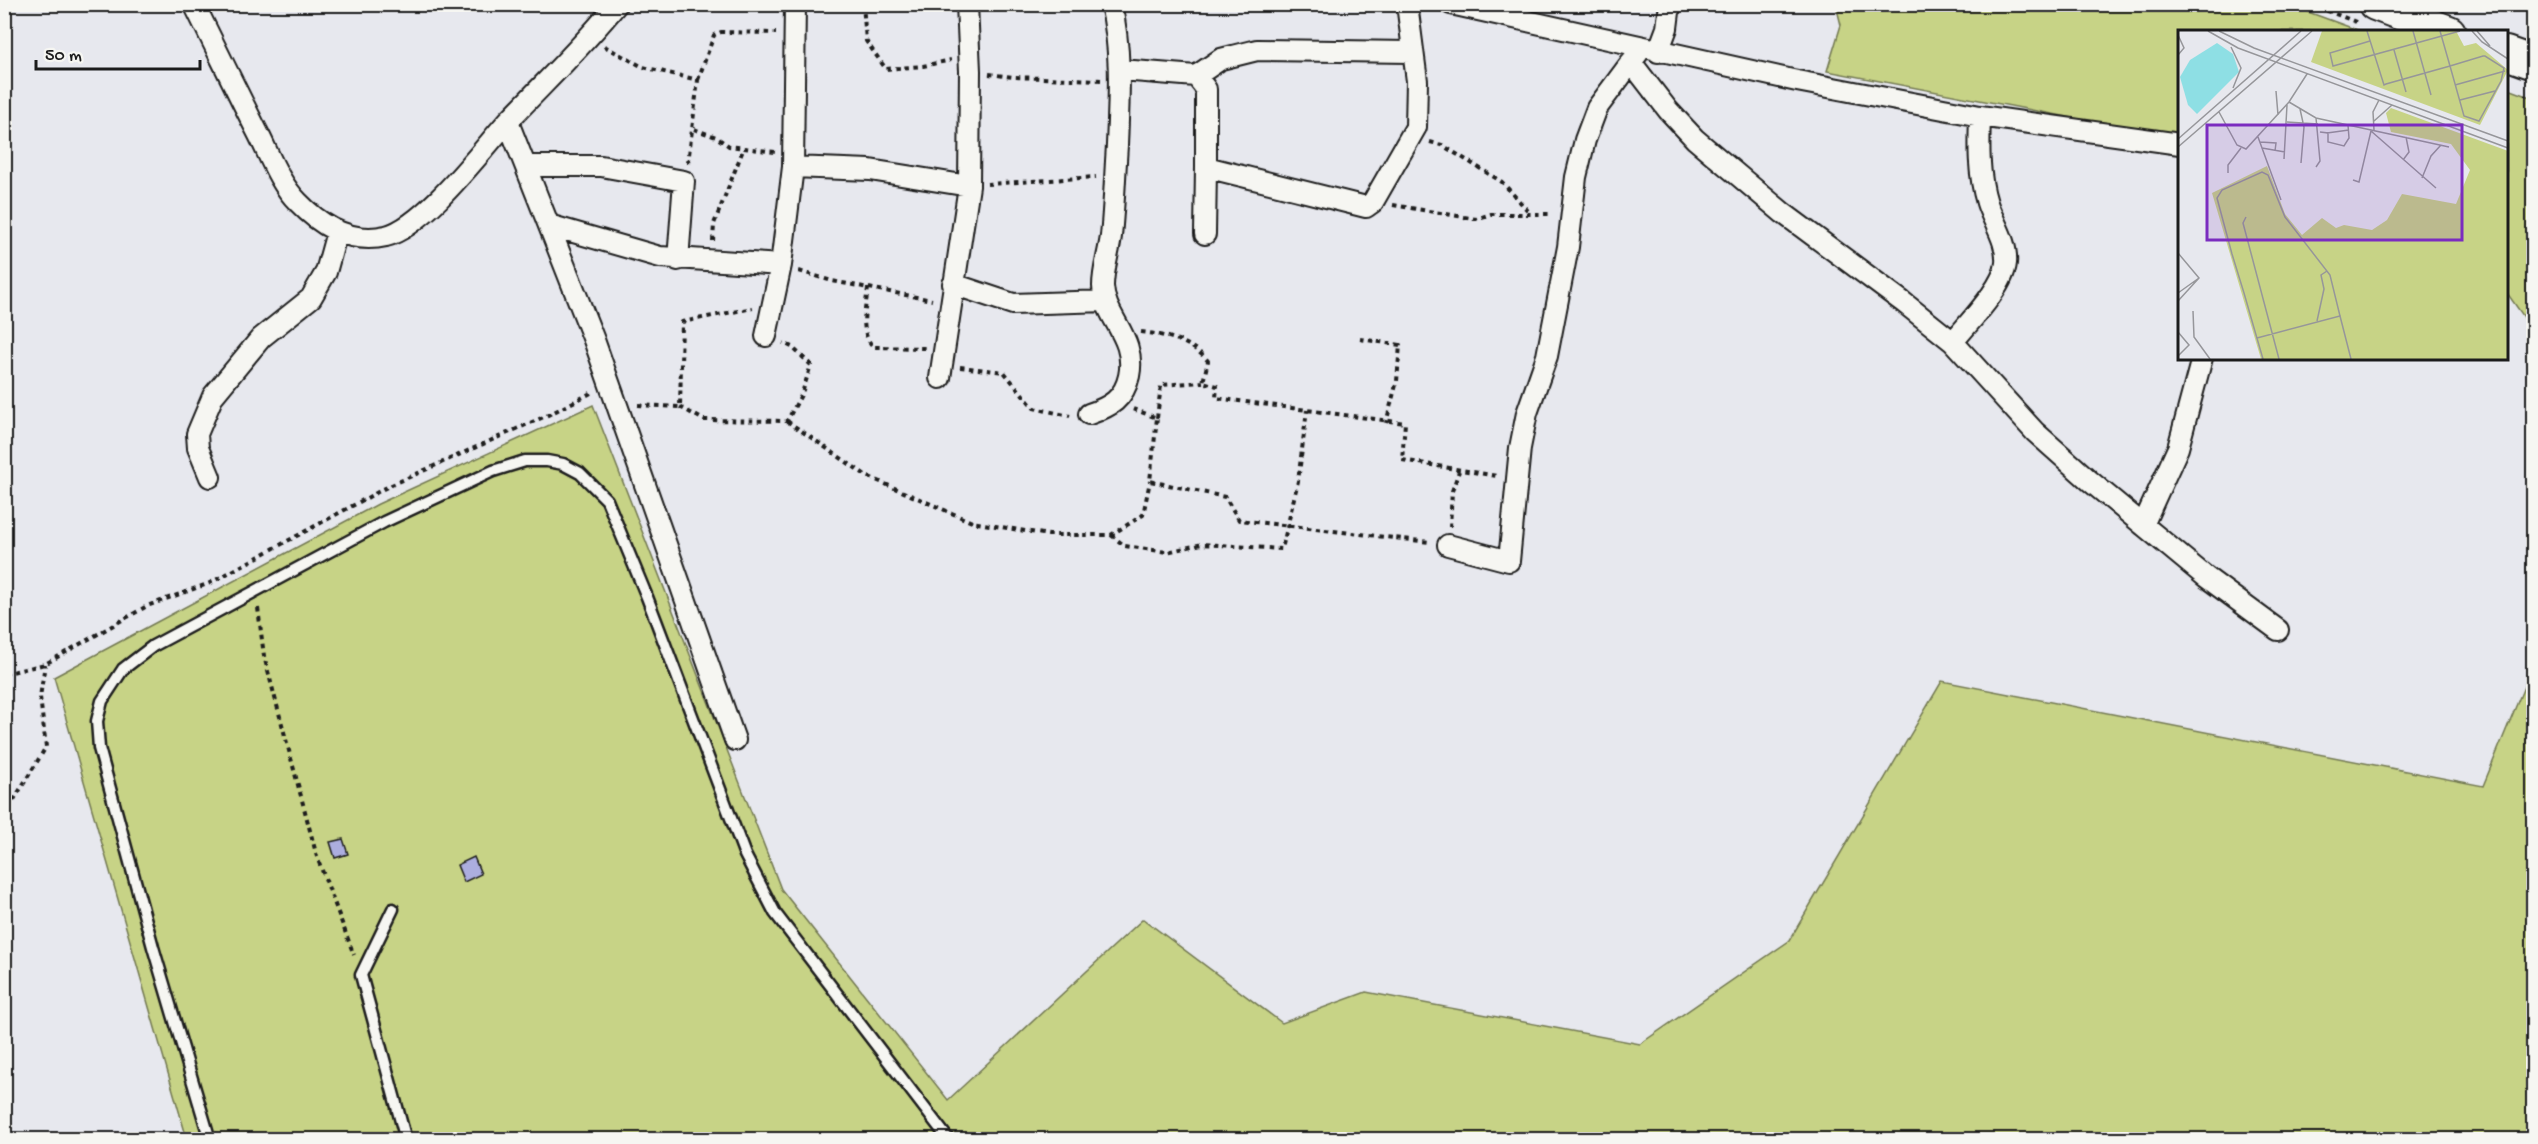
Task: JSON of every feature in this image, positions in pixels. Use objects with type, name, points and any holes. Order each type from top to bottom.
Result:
[{"type":"main road","points":[[2368,14],[2440,30]]},
{"type":"main road","points":[[2508,54],[2534,63]]},
{"type":"street","points":[[194,4],[278,173],[296,200],[313,216],[337,232],[361,239],[388,235],[414,220],[462,175],[508,122],[591,36],[617,4]]},
{"type":"street","points":[[766,336],[781,265],[793,160],[795,4]]},
{"type":"street","points":[[940,378],[969,186],[970,64],[967,4]]},
{"type":"street","points":[[1089,414],[1107,408],[1117,400],[1125,392],[1130,374],[1130,360],[1123,331],[1106,301],[1103,276],[1111,236],[1121,70],[1119,36],[1111,4]]},
{"type":"street","points":[[1206,167],[1366,207],[1373,202],[1416,127],[1419,108],[1407,4]]},
{"type":"street","points":[[1451,4],[1644,54],[1980,116],[2178,144]]},
{"type":"street","points":[[1448,545],[1509,561],[1527,413],[1547,356],[1572,214],[1576,177],[1585,140],[1597,108],[1667,28],[1670,4]]},
{"type":"street","points":[[1121,70],[1196,76],[1221,59],[1257,50],[1411,52]]},
{"type":"street","points":[[1644,54],[1668,110],[1695,139],[1783,213],[1953,342],[2035,432],[2206,577],[2278,630]]},
{"type":"street","points":[[1196,76],[1206,89],[1205,234]]},
{"type":"street","points":[[1953,342],[1996,286],[2006,264],[2002,240],[1987,202],[1980,170],[1980,116]]},
{"type":"street","points":[[508,122],[528,166],[617,404],[735,740]]},
{"type":"street","points":[[793,160],[969,186]]},
{"type":"street","points":[[528,166],[601,166],[684,182],[678,260]]},
{"type":"street","points":[[549,225],[613,245],[678,260],[781,265]]},
{"type":"street","points":[[210,477],[198,448],[198,434],[208,405],[226,377],[261,338],[311,298],[326,272],[337,232]]},
{"type":"street","points":[[953,284],[1013,304],[1106,301]]},
{"type":"street","points":[[2143,525],[2178,448],[2201,360]]},
{"type":"lane","points":[[210,1140],[116,817],[99,748],[97,721],[102,701],[123,669],[153,646],[384,522],[493,471],[525,461],[563,464],[580,473],[607,500],[745,855],[764,894],[805,953],[950,1140]]},
{"type":"lane","points":[[393,909],[361,975],[406,1140]]},
{"type":"path","points":[[862,4],[866,41],[886,69],[970,64],[1013,77],[1089,81],[1103,80],[1121,70]]},
{"type":"path","points":[[2310,4],[2368,14]]},
{"type":"path","points":[[684,182],[694,129],[698,80],[709,43],[714,35],[721,32],[795,33]]},
{"type":"path","points":[[591,36],[611,51],[643,67],[698,80]]},
{"type":"path","points":[[694,129],[743,150],[793,160]]},
{"type":"path","points":[[1412,137],[1442,145],[1502,182],[1530,213]]},
{"type":"path","points":[[706,262],[713,247],[714,224],[743,150]]},
{"type":"path","points":[[969,186],[1079,177],[1115,177]]},
{"type":"path","points":[[1366,207],[1393,205],[1476,219],[1491,214],[1572,214]]},
{"type":"path","points":[[781,265],[832,281],[950,304]]},
{"type":"path","points":[[868,288],[864,325],[869,343],[874,347],[944,349],[960,366],[1004,372],[1034,408],[1072,417],[1089,414]]},
{"type":"path","points":[[680,407],[682,322],[733,311],[772,306]]},
{"type":"path","points":[[1123,331],[1156,334],[1195,346],[1208,361],[1203,382]]},
{"type":"path","points":[[766,336],[792,347],[811,365],[802,393],[787,421]]},
{"type":"path","points":[[1360,339],[1400,345],[1397,381],[1386,423]]},
{"type":"path","points":[[617,404],[680,407],[704,420],[787,421],[867,476],[972,522],[1049,535],[1111,535],[1143,515],[1161,385],[1203,382],[1217,386],[1216,398],[1307,411],[1347,414],[1386,423],[1405,423],[1402,460],[1518,479]]},
{"type":"path","points":[[4,674],[45,664],[147,606],[210,583],[387,487],[548,415],[609,383]]},
{"type":"path","points":[[1117,400],[1157,418]]},
{"type":"path","points":[[1111,535],[1125,546],[1167,552],[1202,544],[1282,549],[1289,527],[1305,445],[1307,411]]},
{"type":"path","points":[[1149,481],[1225,497],[1239,520],[1448,545],[1452,491],[1459,471]]},
{"type":"path","points":[[256,589],[264,656],[317,857],[361,975]]},
{"type":"path","points":[[4,816],[46,747],[40,698],[45,664]]},
{"type":"green space","points":[[1836,5],[2289,5],[2357,30],[2178,30],[2178,138],[1827,71],[1841,25]]},
{"type":"green space","points":[[2508,89],[2533,98],[2533,330],[2508,294]]},
{"type":"green space","points":[[593,405],[781,889],[948,1100],[1143,919],[1282,1023],[1366,992],[1640,1044],[1789,941],[1942,681],[2483,786],[2533,665],[2533,1139],[187,1139],[54,677],[378,504]]},
{"type":"building","points":[[343,839],[348,854],[335,858],[330,842]]},
{"type":"building","points":[[474,857],[481,874],[464,882],[457,865]]}]
